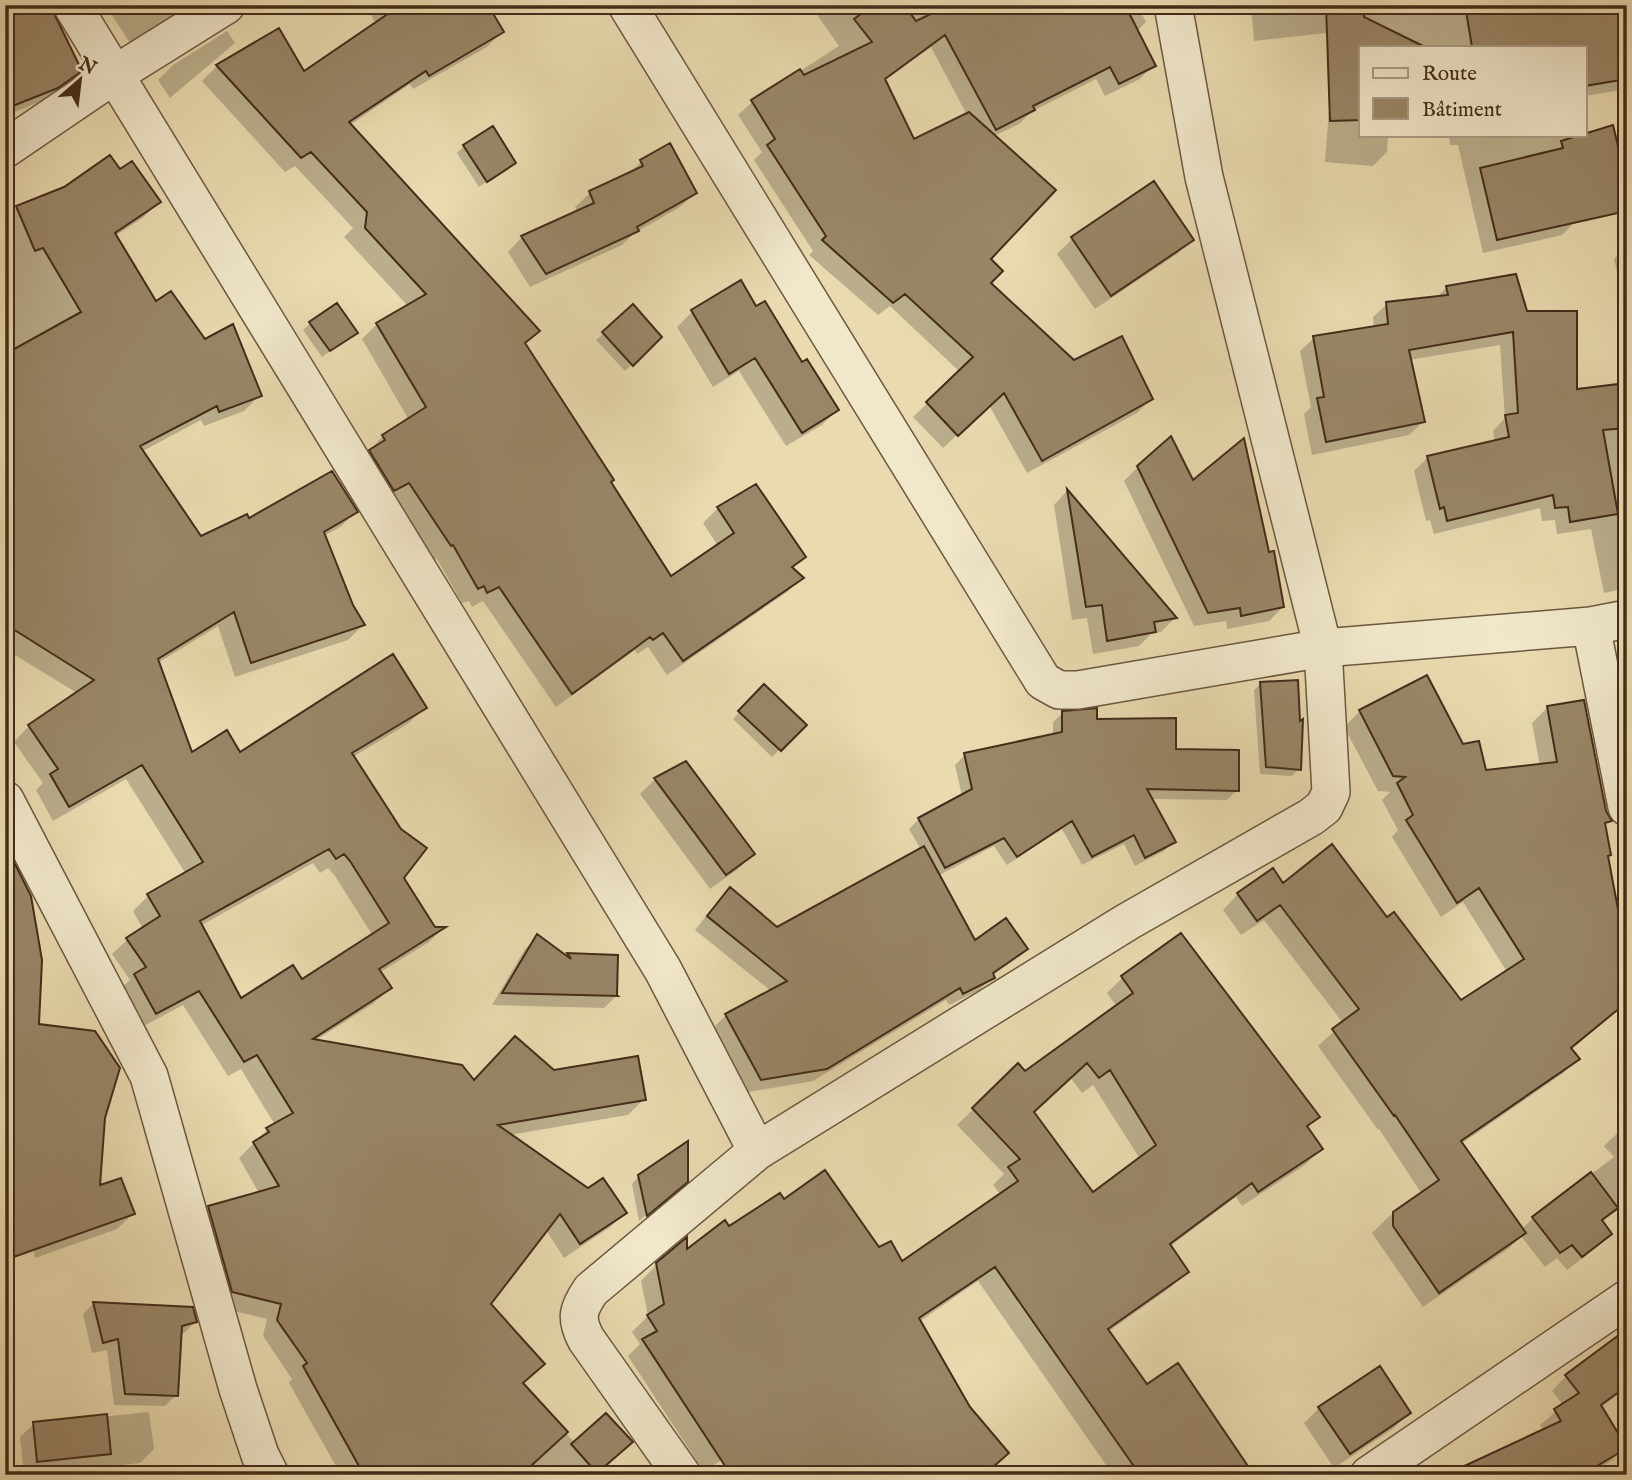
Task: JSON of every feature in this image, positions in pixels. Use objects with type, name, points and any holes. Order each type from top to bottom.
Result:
[{"type":"street","points":[[72,5],[663,970],[757,1151]]},
{"type":"street","points":[[5,149],[114,75],[226,5]]},
{"type":"street","points":[[627,5],[1043,681],[1059,690],[1078,690],[1323,648],[1591,626],[1627,619]]},
{"type":"street","points":[[682,1475],[586,1339],[579,1325],[580,1306],[591,1290],[757,1151],[1127,922],[1311,817],[1324,807],[1331,792],[1323,648],[1204,177],[1173,5]]},
{"type":"street","points":[[1591,626],[1627,807]]},
{"type":"street","points":[[5,800],[149,1076],[238,1389],[260,1455],[270,1475]]},
{"type":"street","points":[[1368,1475],[1627,1299]]},
{"type":"building","points":[[5,5],[50,5],[82,71],[58,88],[5,109]]},
{"type":"building","points":[[401,5],[488,5],[504,32],[429,76],[426,71],[349,122],[540,331],[525,343],[614,480],[611,482],[671,576],[734,533],[717,507],[756,484],[806,557],[792,567],[804,578],[683,661],[663,633],[653,640],[650,637],[572,694],[499,587],[487,593],[484,586],[478,589],[453,545],[451,546],[409,483],[394,491],[369,450],[385,440],[382,435],[426,407],[376,323],[426,294],[365,228],[367,212],[311,152],[301,158],[216,65],[279,28],[304,71]]},
{"type":"building","points":[[873,5],[904,5],[916,21],[950,5],[1125,5],[1156,66],[1119,84],[1110,67],[1033,106],[1035,110],[996,130],[945,35],[885,79],[914,139],[969,112],[1056,190],[991,259],[1003,271],[991,283],[1074,360],[1122,336],[1153,399],[1042,461],[1004,393],[958,436],[926,402],[973,357],[905,294],[893,303],[822,240],[826,236],[767,145],[775,139],[751,100],[800,69],[804,75],[872,42],[854,19]]},
{"type":"building","points":[[1326,5],[1366,5],[1364,17],[1423,46],[1359,46],[1359,120],[1330,121]]},
{"type":"building","points":[[1465,5],[1627,5],[1627,79],[1586,86],[1586,46],[1472,46]]},
{"type":"building","points":[[1613,125],[1627,184],[1627,211],[1497,240],[1480,168],[1563,148],[1561,141],[1586,136],[1586,133]]},
{"type":"building","points":[[493,126],[516,163],[487,182],[463,145]]},
{"type":"building","points":[[670,143],[697,193],[637,227],[639,231],[546,274],[521,236],[594,203],[589,191],[643,166],[640,160]]},
{"type":"building","points":[[110,155],[120,169],[132,161],[161,202],[115,233],[156,301],[171,291],[205,339],[233,324],[262,396],[219,412],[217,406],[140,446],[201,536],[247,514],[249,518],[332,471],[358,512],[324,532],[353,605],[365,625],[251,663],[234,612],[158,659],[192,752],[227,730],[240,752],[393,654],[427,708],[352,753],[401,829],[427,848],[404,878],[435,927],[446,927],[379,969],[392,988],[313,1039],[462,1065],[474,1080],[515,1036],[554,1070],[638,1056],[646,1100],[498,1125],[588,1188],[603,1178],[627,1213],[580,1244],[560,1214],[491,1304],[545,1364],[523,1383],[568,1432],[521,1475],[364,1475],[303,1366],[307,1363],[277,1320],[281,1304],[232,1292],[208,1206],[279,1186],[253,1142],[269,1132],[266,1128],[293,1113],[257,1055],[244,1062],[199,991],[156,1014],[134,974],[146,967],[126,938],[160,916],[147,894],[203,862],[142,765],[69,807],[50,774],[58,769],[28,725],[94,680],[5,624],[5,354],[81,312],[43,248],[35,251],[16,206],[64,187]],"holes":[[[329,849],[336,859],[344,854],[350,861],[389,923],[302,979],[293,965],[241,998],[200,921]]]},
{"type":"building","points":[[1154,181],[1194,240],[1111,296],[1071,237]]},
{"type":"building","points":[[1516,274],[1527,311],[1577,311],[1577,389],[1627,383],[1627,428],[1603,430],[1618,514],[1570,522],[1568,507],[1555,508],[1553,495],[1447,521],[1444,507],[1440,509],[1427,456],[1509,437],[1505,415],[1518,413],[1513,332],[1409,350],[1425,422],[1326,442],[1317,398],[1324,397],[1313,336],[1388,324],[1386,302],[1448,295],[1446,286]]},
{"type":"building","points":[[741,280],[756,306],[765,301],[802,362],[807,359],[839,410],[802,433],[755,358],[729,374],[691,310]]},
{"type":"building","points":[[337,303],[358,333],[330,351],[309,322]]},
{"type":"building","points":[[633,304],[662,337],[633,366],[602,332]]},
{"type":"building","points":[[1171,436],[1193,480],[1244,438],[1269,552],[1274,551],[1284,607],[1241,616],[1240,608],[1208,613],[1137,466]]},
{"type":"building","points":[[1067,489],[1177,618],[1154,622],[1156,632],[1107,641],[1102,605],[1086,607]]},
{"type":"building","points":[[1427,675],[1463,744],[1479,741],[1486,770],[1557,762],[1547,706],[1584,700],[1606,811],[1612,821],[1605,823],[1611,855],[1608,856],[1627,957],[1627,1002],[1571,1048],[1580,1059],[1461,1141],[1526,1233],[1439,1293],[1393,1226],[1393,1212],[1439,1180],[1332,1029],[1359,1009],[1280,905],[1257,921],[1237,893],[1273,868],[1283,883],[1332,844],[1387,917],[1394,912],[1461,1000],[1524,959],[1479,888],[1457,903],[1406,820],[1413,815],[1397,783],[1405,777],[1393,776],[1359,710]]},
{"type":"building","points":[[1298,680],[1300,721],[1303,719],[1301,770],[1266,767],[1260,682]]},
{"type":"building","points":[[764,684],[807,725],[781,751],[738,711]]},
{"type":"building","points":[[1097,708],[1097,719],[1176,718],[1176,749],[1239,750],[1239,791],[1147,789],[1176,842],[1145,858],[1134,835],[1092,857],[1072,821],[1017,857],[1004,838],[945,868],[918,818],[972,789],[964,753],[1062,732],[1062,711]]},
{"type":"building","points":[[686,761],[755,854],[726,875],[654,778]]},
{"type":"building","points":[[924,846],[975,940],[1006,918],[1028,949],[993,973],[995,978],[963,994],[960,988],[827,1069],[761,1080],[725,1014],[787,981],[707,916],[730,887],[777,927]]},
{"type":"building","points":[[13,860],[31,896],[42,960],[39,1024],[95,1031],[120,1068],[105,1118],[100,1185],[121,1178],[135,1214],[5,1260],[5,861]]},
{"type":"building","points":[[1181,933],[1320,1117],[1307,1126],[1323,1149],[1258,1192],[1252,1183],[1170,1244],[1189,1272],[1108,1329],[1147,1384],[1178,1363],[1254,1475],[1140,1475],[995,1267],[919,1318],[970,1407],[1009,1453],[984,1475],[731,1475],[642,1339],[657,1331],[647,1315],[664,1304],[656,1263],[687,1237],[687,1249],[725,1220],[729,1226],[780,1193],[784,1199],[825,1170],[879,1247],[891,1241],[902,1261],[1018,1181],[1008,1167],[1020,1159],[972,1108],[1018,1063],[1025,1071],[1133,993],[1121,976]],"holes":[[[1087,1063],[1099,1078],[1110,1070],[1156,1145],[1093,1192],[1034,1112]]]},
{"type":"building","points":[[537,934],[571,959],[567,953],[618,955],[618,996],[502,993]]},
{"type":"building","points":[[688,1141],[688,1182],[647,1216],[638,1175]]},
{"type":"building","points":[[1591,1172],[1618,1208],[1602,1220],[1612,1234],[1582,1257],[1572,1245],[1560,1253],[1532,1217]]},
{"type":"building","points":[[93,1302],[193,1307],[197,1322],[182,1326],[178,1396],[125,1394],[118,1339],[103,1343]]},
{"type":"building","points":[[1627,1329],[1627,1386],[1601,1405],[1627,1448],[1582,1475],[1445,1475],[1561,1421],[1554,1409],[1579,1393],[1565,1375]]},
{"type":"building","points":[[1380,1366],[1411,1413],[1350,1454],[1318,1407]]},
{"type":"building","points":[[606,1413],[633,1442],[597,1473],[571,1444]]},
{"type":"building","points":[[107,1414],[111,1454],[37,1462],[33,1422]]}]
